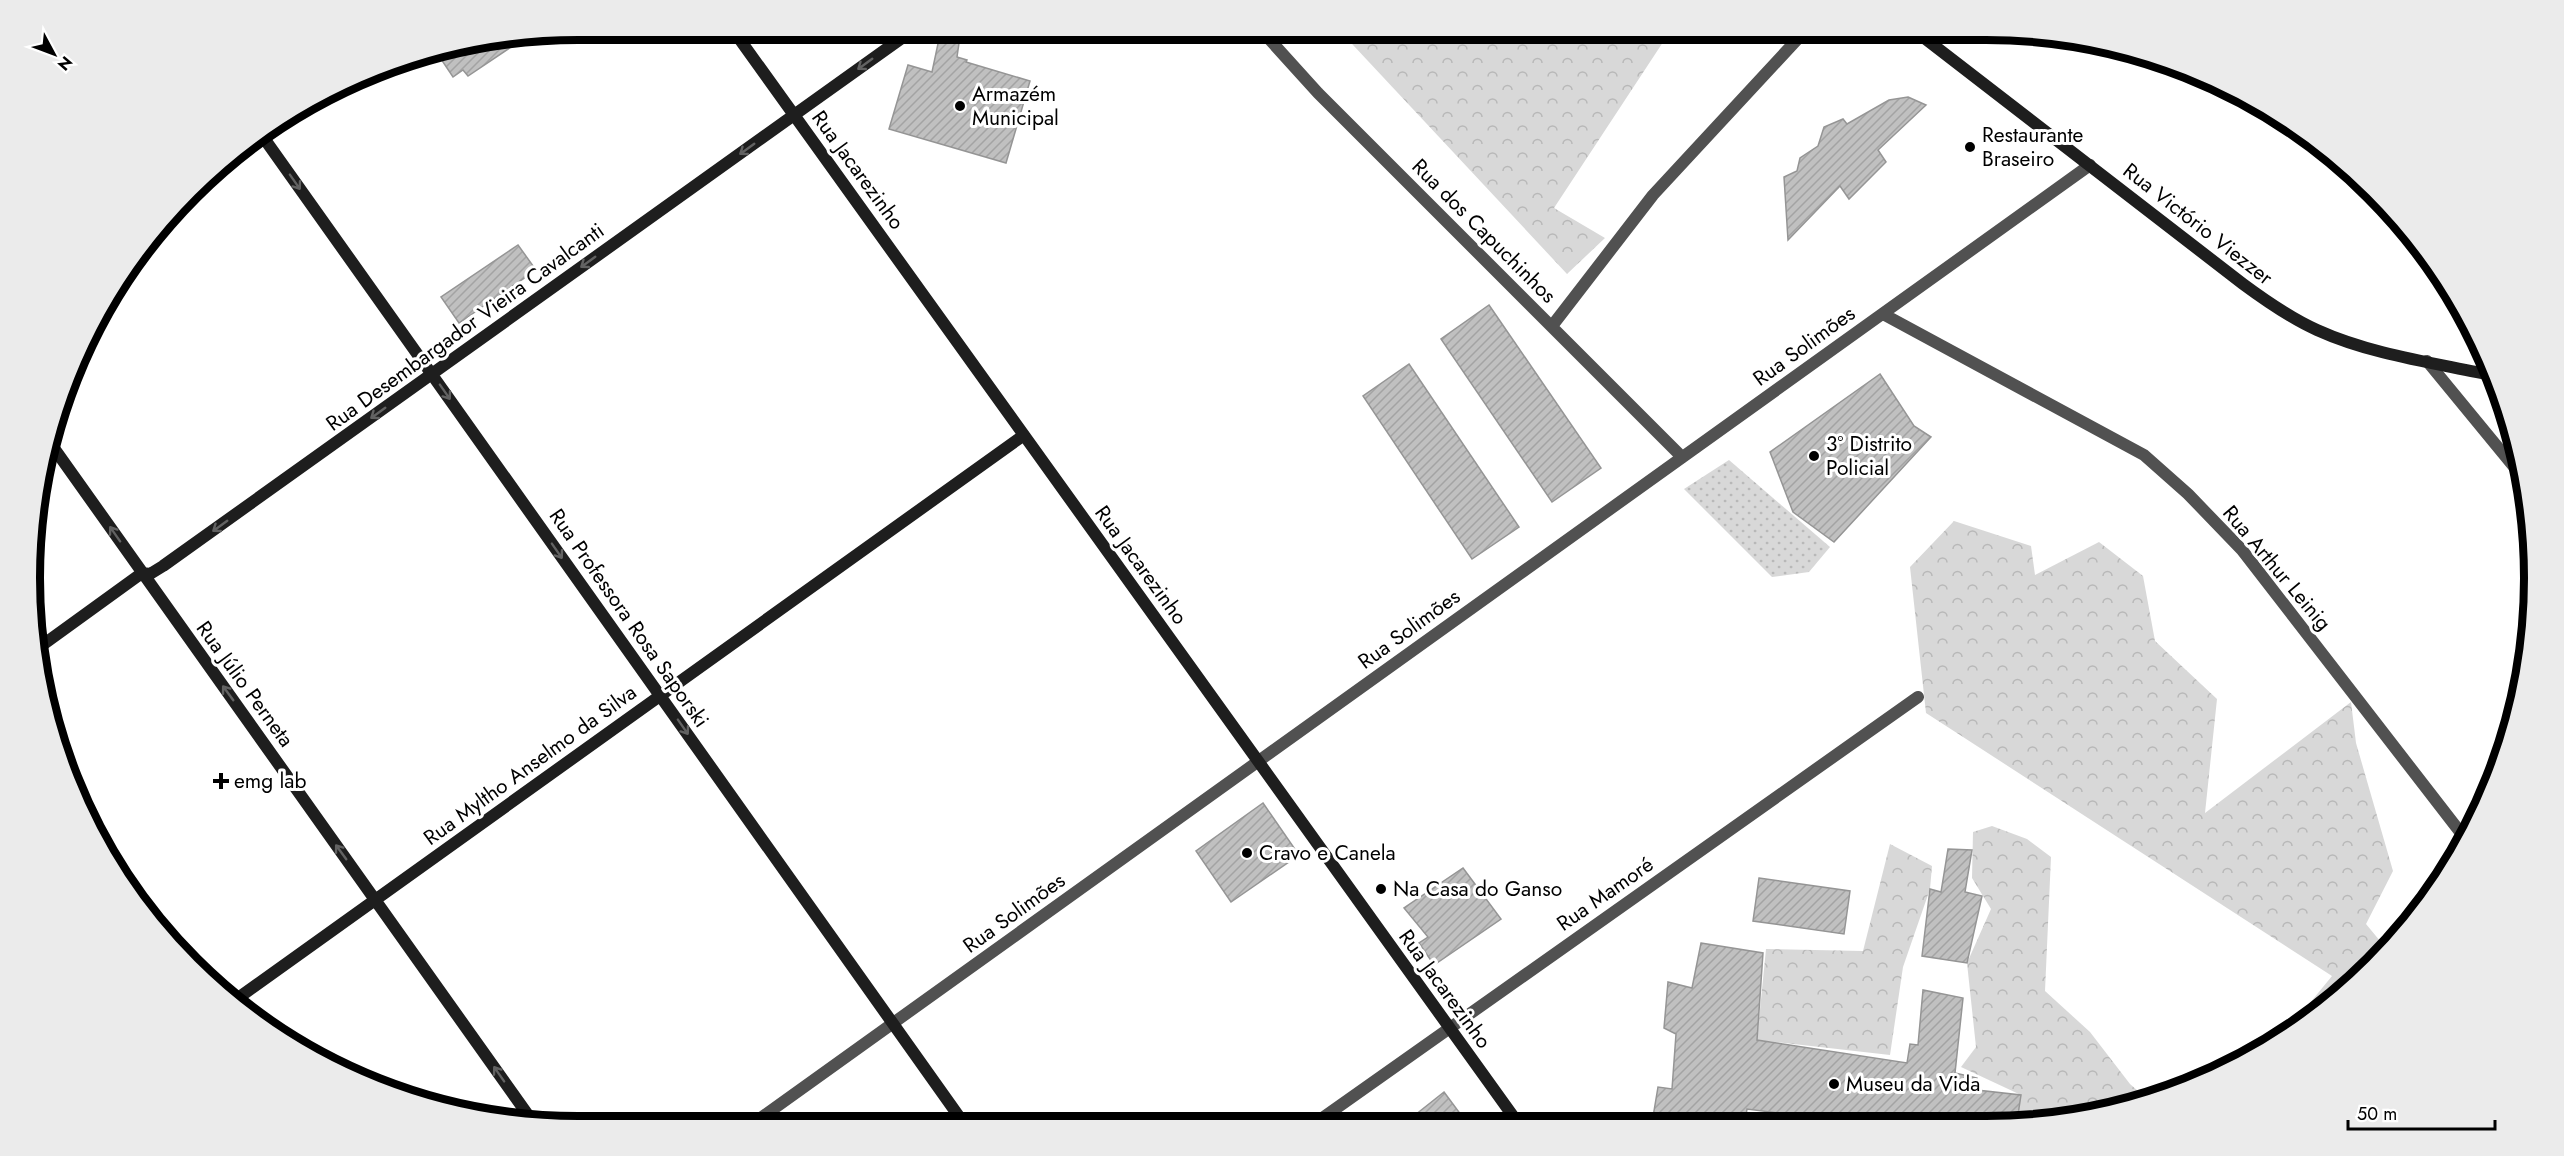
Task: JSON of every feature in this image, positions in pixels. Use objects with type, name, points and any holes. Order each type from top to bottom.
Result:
[{"type":"street","name":"Rua Jacarezinho","points":[[740,40],[1513,1116]]},
{"type":"street","name":"Rua Desembargador Vieira Cavalcanti","points":[[45,643],[142,573],[150,574],[163,566],[899,40]]},
{"type":"street","name":"Rua dos Capuchinhos","points":[[1270,40],[1318,93],[1682,457]]},
{"type":"street","points":[[1552,326],[1653,195],[1797,40]]},
{"type":"street","name":"Rua Victório Viezzer","points":[[1927,40],[2242,284],[2293,318],[2344,340],[2484,373]]},
{"type":"street","name":"Rua Professora Rosa Saporski","points":[[266,141],[959,1116]]},
{"type":"street","name":"Rua Solimões","points":[[764,1116],[2090,165]]},
{"type":"street","name":"Rua Arthur Leinig","points":[[1883,314],[2144,454],[2188,494],[2242,550],[2460,831]]},
{"type":"street","points":[[2427,361],[2511,463]]},
{"type":"street","name":"Rua Myltho Anselmo da Silva","points":[[241,996],[1024,435]]},
{"type":"street","name":"Rua Júlio Perneta","points":[[56,451],[526,1113]]},
{"type":"street","name":"Rua Mamoré","points":[[1325,1116],[1918,697]]},
{"type":"green space","points":[[1348,40],[1664,40],[1554,208],[1605,238],[1567,274]]},
{"type":"green space","points":[[1729,460],[1830,547],[1809,572],[1772,577],[1684,489]]},
{"type":"green space","points":[[1954,521],[2031,546],[2035,575],[2099,542],[2143,576],[2155,641],[2217,699],[2205,813],[2351,702],[2356,743],[2393,871],[2366,924],[2381,942],[2340,982],[2303,1012],[2332,976],[1926,713],[1910,567]]},
{"type":"green space","points":[[1992,826],[2027,839],[2051,857],[2045,991],[2090,1032],[2130,1084],[2140,1093],[2091,1105],[2018,1114],[2021,1095],[1961,1067],[1976,1047],[1967,963],[1991,909],[1972,878],[1973,832]]},
{"type":"green space","points":[[1890,844],[1932,866],[1930,889],[1903,967],[1890,1055],[1757,1040],[1766,949],[1863,951]]},
{"type":"building","name":"Armazém Municipal","points":[[939,40],[944,40],[959,43],[957,57],[967,60],[966,62],[1030,81],[1006,163],[889,129],[908,65],[932,72]]},
{"type":"building","points":[[515,44],[468,76],[463,70],[453,77],[441,59]]},
{"type":"building","points":[[1908,97],[1926,105],[1878,150],[1886,162],[1849,199],[1840,186],[1788,240],[1784,177],[1797,171],[1800,158],[1818,146],[1824,127],[1843,119],[1847,124],[1889,100]]},
{"type":"building","points":[[518,245],[536,270],[459,323],[441,297]]},
{"type":"building","points":[[1489,305],[1601,468],[1552,502],[1441,339]]},
{"type":"building","points":[[1409,364],[1519,527],[1472,559],[1363,396]]},
{"type":"building","name":"3º Distrito Policial","points":[[1880,374],[1914,426],[1931,437],[1834,542],[1793,512],[1770,452]]},
{"type":"building","name":"Cravo e Canela","points":[[1263,803],[1299,855],[1231,902],[1196,851]]},
{"type":"building","points":[[1948,849],[1972,850],[1965,892],[1982,896],[1967,963],[1922,956],[1930,889],[1941,892]]},
{"type":"building","points":[[1463,868],[1501,919],[1434,965],[1419,943],[1428,937],[1404,908]]},
{"type":"building","points":[[1759,878],[1850,891],[1844,934],[1753,921]]},
{"type":"building","points":[[1701,943],[1763,953],[1757,1040],[1907,1063],[1910,1044],[1918,1045],[1923,990],[1963,998],[1955,1073],[1977,1078],[1977,1090],[2021,1095],[2018,1114],[1800,1116],[1747,1109],[1746,1116],[1653,1116],[1658,1087],[1672,1089],[1676,1034],[1664,1028],[1668,982],[1692,988]]},
{"type":"building","points":[[1444,1092],[1462,1116],[1414,1116]]},
{"type":"place","name":"Armazém Municipal","points":[[960,106]]},
{"type":"place","name":"Restaurante Braseiro","points":[[1970,147]]},
{"type":"place","name":"3º Distrito Policial","points":[[1814,456]]},
{"type":"place","name":"emg lab","points":[[221,781]]},
{"type":"place","name":"Cravo e Canela","points":[[1247,853]]},
{"type":"place","name":"Na Casa do Ganso","points":[[1381,889]]},
{"type":"place","name":"Museu da Vida","points":[[1834,1084]]}]
